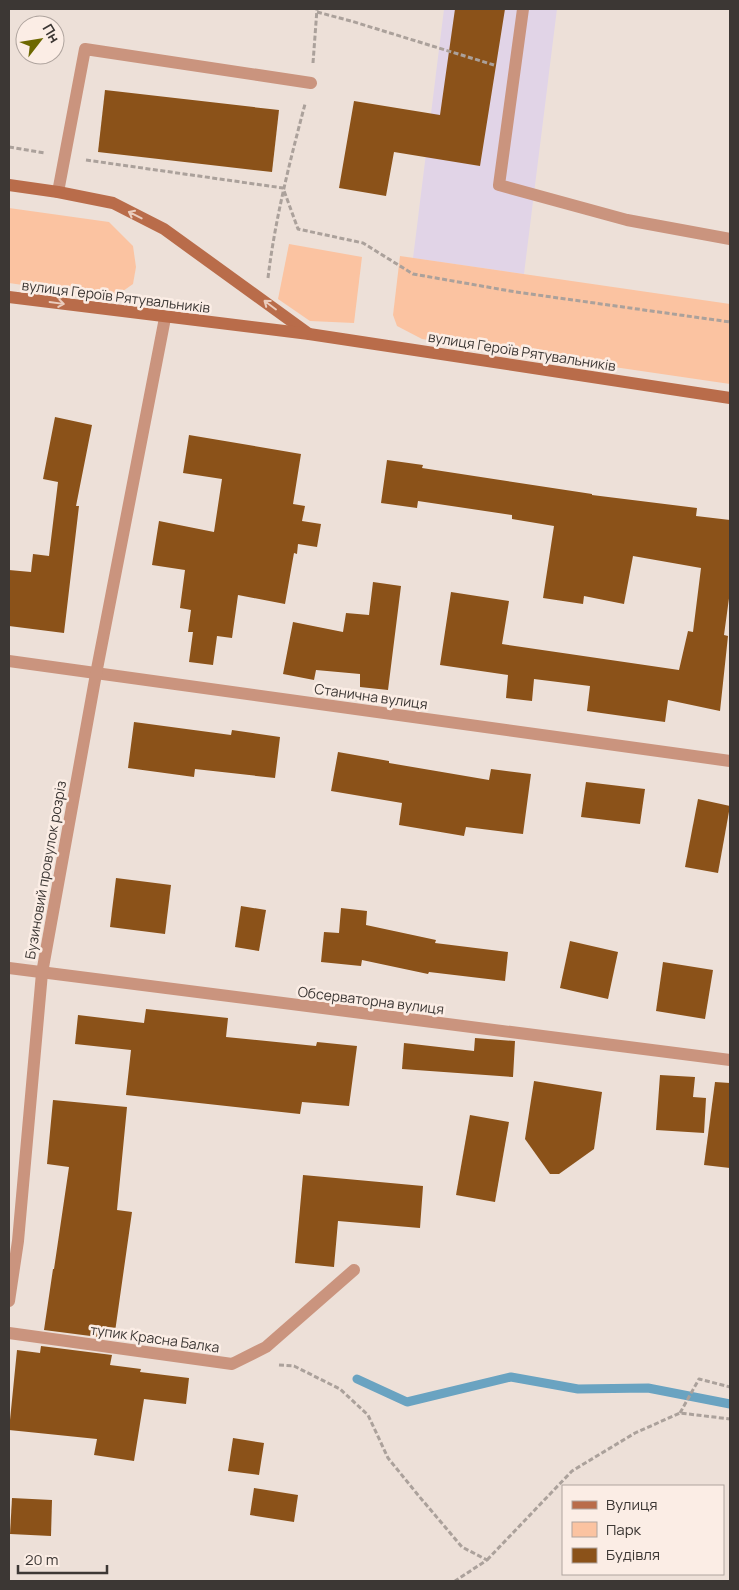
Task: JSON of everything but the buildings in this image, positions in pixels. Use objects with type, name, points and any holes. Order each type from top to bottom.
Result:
[{"type":"main road","name":"вулиця Героїв Рятувальників","points":[[9,185],[113,203],[164,229],[309,334]]},
{"type":"main road","name":"вулиця Героїв Рятувальників","points":[[9,297],[165,318],[309,334],[730,398]]},
{"type":"street","points":[[523,9],[499,185],[627,220],[730,240]]},
{"type":"street","points":[[58,192],[85,49],[311,84]]},
{"type":"street","name":"Бузиновий провулок розріз","points":[[9,1301],[13,1240],[42,973],[96,674],[165,318]]},
{"type":"street","name":"Станична вулиця","points":[[9,661],[730,760]]},
{"type":"street","name":"Обсерваторна вулиця","points":[[9,968],[730,1060]]},
{"type":"street","name":"тупик Красна Балка","points":[[9,1333],[232,1364],[266,1347],[354,1270]]},
{"type":"path","points":[[265,301],[271,250],[283,188],[311,84],[317,11],[515,72]]},
{"type":"path","points":[[9,147],[64,157],[283,188]]},
{"type":"path","points":[[283,188],[298,229],[363,243],[413,274],[516,292],[730,322]]},
{"type":"path","points":[[276,1365],[294,1366],[340,1389],[368,1415],[388,1458],[462,1547],[487,1560]]},
{"type":"path","points":[[680,1413],[699,1379],[730,1387]]},
{"type":"path","points":[[456,1581],[487,1560],[572,1471],[635,1433],[680,1413],[730,1419]]},
{"type":"shaded area","points":[[444,9],[557,9],[524,274],[413,258]]},
{"type":"green space","points":[[9,208],[109,222],[133,246],[136,267],[133,284],[113,298],[9,283]]},
{"type":"green space","points":[[289,244],[362,257],[354,323],[310,321],[278,299]]},
{"type":"green space","points":[[400,256],[730,304],[730,384],[422,339],[397,326],[393,315]]},
{"type":"waterway","points":[[357,1379],[407,1402],[511,1377],[578,1389],[648,1388],[730,1404]]}]
